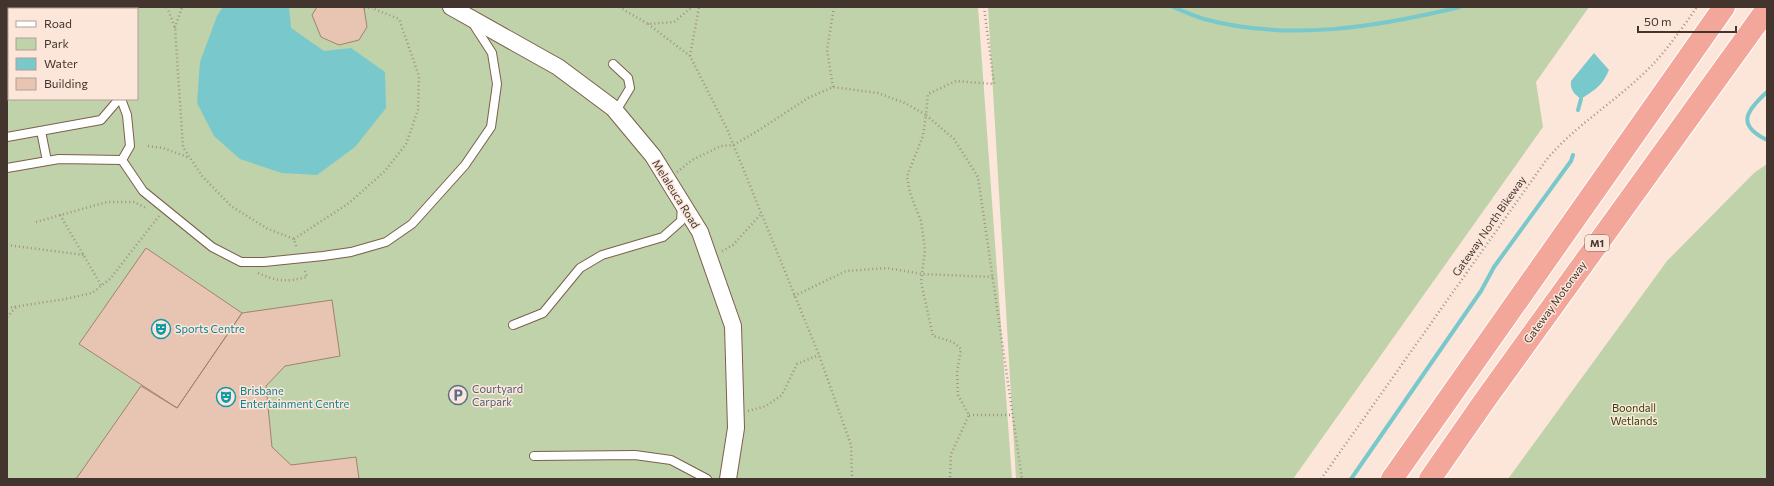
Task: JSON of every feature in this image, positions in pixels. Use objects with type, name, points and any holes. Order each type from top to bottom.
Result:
[{"type":"highway","points":[[1392,479],[1724,7]]},
{"type":"highway","name":"Gateway Motorway","points":[[1430,479],[1489,394],[1767,9]]},
{"type":"street","name":"Melaleuca Road","points":[[452,7],[558,67],[616,111],[653,156],[700,232],[733,326],[736,428],[728,479]]},
{"type":"lane","points":[[122,160],[143,191],[212,247],[241,262],[264,262],[323,256],[351,252],[386,242],[412,224],[465,165],[491,127],[497,84],[492,53],[469,16]]},
{"type":"lane","points":[[613,64],[628,78],[630,88],[616,111]]},
{"type":"lane","points":[[7,138],[101,120],[119,100]]},
{"type":"lane","points":[[120,100],[127,115],[130,146],[122,160]]},
{"type":"lane","points":[[41,131],[47,161]]},
{"type":"lane","points":[[7,168],[59,159],[122,160]]},
{"type":"lane","points":[[513,325],[543,313],[580,268],[602,255],[663,237],[681,221],[682,203]]},
{"type":"lane","points":[[534,456],[635,455],[671,460],[707,479]]},
{"type":"path","points":[[167,7],[175,28],[184,147],[202,176],[231,206],[268,229],[294,239],[298,249]]},
{"type":"path","points":[[175,28],[182,7]]},
{"type":"path","points":[[619,7],[648,24],[690,56],[733,145],[819,355],[851,445],[852,479]]},
{"type":"path","points":[[648,24],[674,22],[692,7]]},
{"type":"path","points":[[690,56],[699,7]]},
{"type":"path","points":[[833,87],[827,50],[834,7]]},
{"type":"path","points":[[969,415],[958,395],[957,373],[961,349],[953,342],[933,336],[921,282],[925,250],[921,221],[910,193],[906,176],[923,136],[928,94],[956,81],[994,84],[984,7]]},
{"type":"path","name":"Gateway North Bikeway","points":[[1321,479],[1547,159],[1570,134],[1642,75],[1661,54],[1697,7]]},
{"type":"path","points":[[294,239],[355,198],[385,171],[406,144],[418,110],[420,76],[399,19],[373,8],[364,8]]},
{"type":"path","points":[[668,180],[692,160],[721,146],[733,145],[808,98],[833,87],[878,93],[905,103],[926,115],[954,139],[978,177],[1022,479]]},
{"type":"path","points":[[148,146],[163,148],[191,158]]},
{"type":"path","points":[[36,222],[108,202],[134,202],[147,208]]},
{"type":"path","points":[[154,211],[166,219]]},
{"type":"path","points":[[7,308],[66,299],[92,292],[110,279],[160,214]]},
{"type":"path","points":[[709,257],[733,245],[761,214]]},
{"type":"path","points":[[60,215],[101,286]]},
{"type":"path","points":[[7,245],[84,255]]},
{"type":"path","points":[[256,272],[267,277],[288,281],[307,278],[304,268]]},
{"type":"path","points":[[794,296],[846,271],[887,268],[922,274],[993,277]]},
{"type":"path","points":[[7,317],[17,306]]},
{"type":"path","points":[[736,412],[748,412],[766,406],[782,395],[797,364],[819,355]]},
{"type":"path","points":[[969,415],[1013,415]]},
{"type":"path","points":[[950,479],[951,454],[969,415]]},
{"type":"green space","name":"Brisbane Entertainment Centre","points":[[7,7],[978,7],[1012,479],[7,479]]},
{"type":"green space","points":[[988,7],[1589,7],[1536,82],[1543,127],[1293,479],[1016,479]]},
{"type":"green space","name":"Boondall Wetlands","points":[[1767,164],[1767,479],[1508,479],[1667,261],[1754,173]]},
{"type":"water","points":[[223,7],[289,7],[291,28],[324,51],[351,48],[385,72],[386,108],[355,147],[317,175],[282,173],[240,159],[214,136],[197,103],[200,62],[217,16]]},
{"type":"water","points":[[1594,53],[1609,70],[1604,80],[1598,87],[1581,99],[1573,92],[1571,81]]},
{"type":"building","points":[[317,7],[362,7],[364,8],[367,27],[359,40],[339,45],[321,37],[312,15]]},
{"type":"building","name":"Sports Centre","points":[[146,248],[242,313],[177,408],[79,344]]},
{"type":"building","name":"Brisbane Entertainment Centre","points":[[332,300],[340,356],[285,366],[266,386],[272,447],[291,465],[356,457],[359,479],[76,479],[141,386],[177,408],[242,313]]},
{"type":"waterway","points":[[1173,7],[1204,19],[1236,26],[1268,30],[1300,31],[1364,26],[1397,21],[1460,7]]},
{"type":"waterway","points":[[1767,92],[1754,105],[1748,118],[1748,123],[1751,129],[1767,140]]},
{"type":"waterway","points":[[1578,110],[1581,99]]},
{"type":"waterway","points":[[1351,479],[1481,291],[1494,267],[1571,161],[1573,155]]},
{"type":"place","name":"Sports Centre","points":[[161,329]]},
{"type":"place","name":"Courtyard Carpark","points":[[458,395]]},
{"type":"place","name":"Brisbane Entertainment Centre","points":[[226,397]]}]
